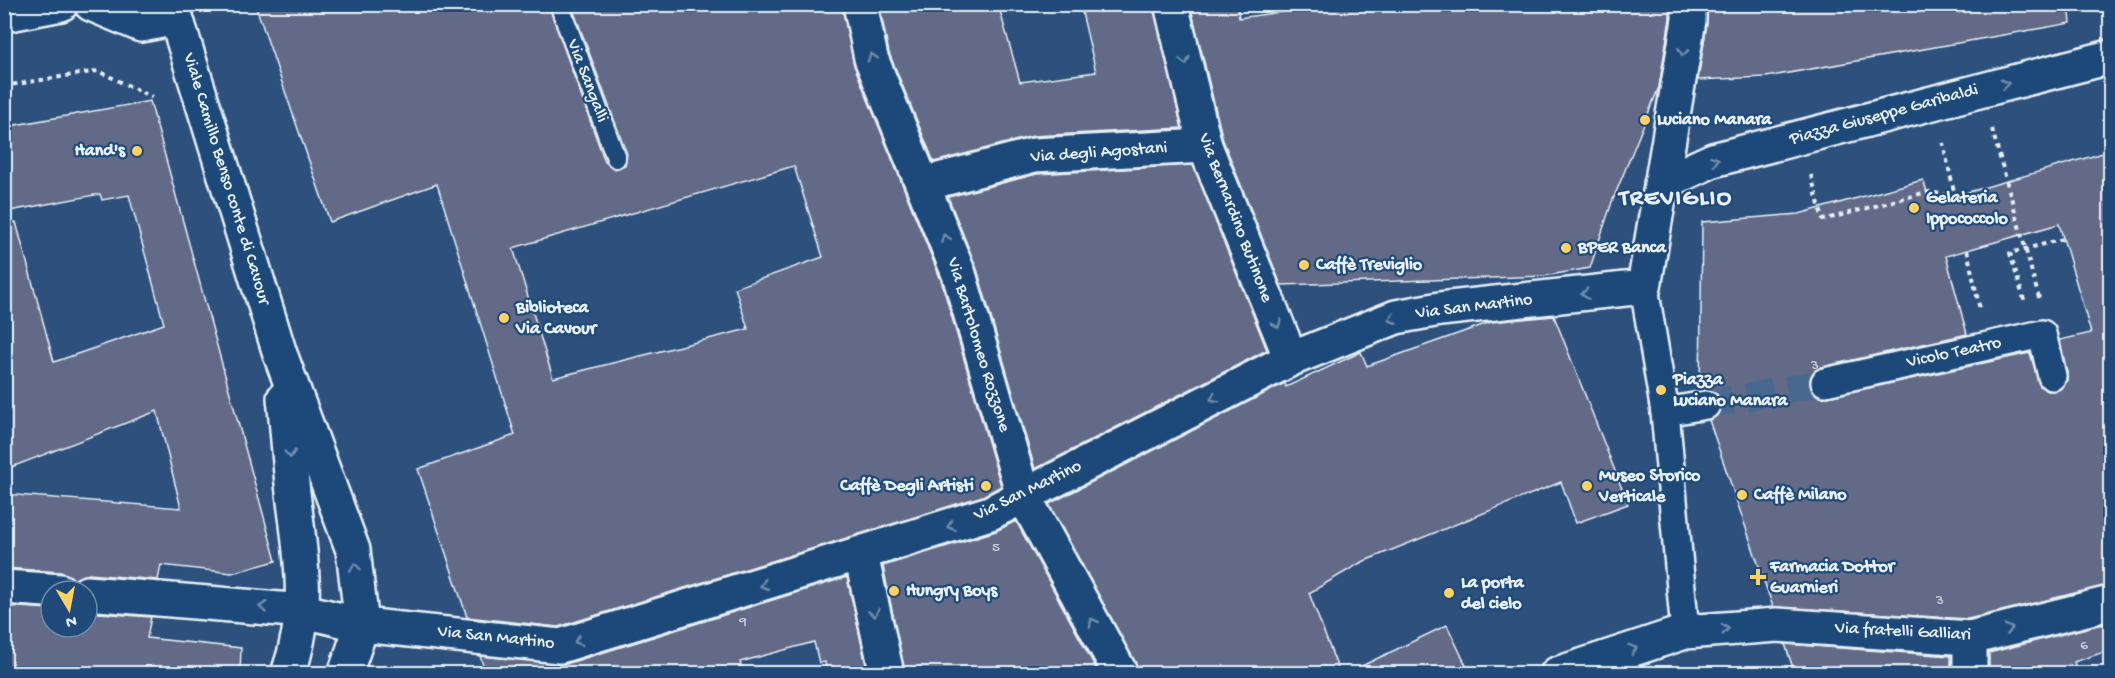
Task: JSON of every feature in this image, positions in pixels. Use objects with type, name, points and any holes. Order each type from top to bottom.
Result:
[{"type":"street","points":[[91,4],[141,25],[174,11]]},
{"type":"street","name":"Via Bartolomeo Rozzone","points":[[860,4],[871,58],[959,274],[1023,495],[1121,674]]},
{"type":"street","name":"Via Bernardino Butinone","points":[[1171,4],[1205,146],[1291,359]]},
{"type":"street","points":[[1557,674],[1686,632],[1665,412],[1644,287],[1689,20],[1689,4]]},
{"type":"street","points":[[4,15],[49,6]]},
{"type":"street","name":"Viale Camillo Benso conte di Cavour","points":[[174,11],[280,354],[353,550],[362,625]]},
{"type":"street","name":"Piazza Giuseppe Garibaldi","points":[[1661,184],[1713,160],[2110,57]]},
{"type":"street","name":"Via degli Agostani","points":[[924,184],[1035,155],[1205,146]]},
{"type":"street","name":"Via San Martino","points":[[99,594],[304,611],[362,625],[560,646],[861,555],[990,513],[1291,359],[1396,317],[1440,309],[1644,287]]},
{"type":"street","name":"Vicolo Teatro","points":[[1825,382],[2042,334],[2052,376]]},
{"type":"street","name":"Viale Camillo Benso conte di Cavour","points":[[280,354],[295,509],[303,556],[304,611],[288,674]]},
{"type":"street","points":[[1665,412],[1706,405]]},
{"type":"street","points":[[861,555],[887,674]]},
{"type":"street","points":[[4,587],[39,590]]},
{"type":"street","name":"Via fratelli Galliari","points":[[1686,632],[1764,625],[1970,638],[2110,603]]},
{"type":"street","points":[[345,674],[362,625]]},
{"type":"street","points":[[1970,638],[1970,674]]},
{"type":"lane","name":"Via Sangalli","points":[[559,4],[616,158]]},
{"type":"path","points":[[4,86],[98,71],[152,97]]},
{"type":"path","points":[[1982,89],[2042,309]]},
{"type":"path","points":[[1818,209],[1823,220],[1927,192],[1955,196],[1934,101]]},
{"type":"path","points":[[2025,303],[2010,253],[2063,239]]},
{"type":"path","points":[[1967,250],[1988,346]]},
{"type":"building","points":[[255,4],[548,4],[605,162],[615,169],[625,165],[627,154],[571,4],[842,4],[854,65],[941,280],[1001,486],[983,496],[558,627],[467,617],[418,469],[515,435],[437,184],[330,222]],"holes":[[[794,166],[823,257],[735,288],[748,329],[553,378],[513,248]]]},
{"type":"building","points":[[879,4],[998,4],[1020,82],[1096,72],[1080,4],[1153,4],[1182,128],[1033,136],[934,162],[889,53]]},
{"type":"building","points":[[1190,4],[1237,4],[1239,18],[1336,4],[1670,4],[1670,18],[1659,87],[1612,202],[1590,268],[1544,276],[1281,285],[1223,140]]},
{"type":"building","points":[[1708,4],[2069,4],[2071,23],[1766,77],[1698,80]]},
{"type":"building","points":[[150,101],[276,561],[232,573],[161,565],[158,580],[89,574],[72,579],[61,572],[4,568],[4,494],[181,508],[157,411],[4,470],[4,224],[16,222],[54,362],[164,324],[129,195],[102,200],[100,194],[4,212],[4,127]]},
{"type":"building","points":[[2110,151],[2110,585],[1968,619],[1773,607],[1709,420],[1720,411],[1721,402],[1712,391],[1700,390],[1702,222],[1799,214],[1923,180],[1931,203]],"holes":[[[2059,224],[2091,333],[2060,340],[2067,381],[2062,388],[2048,391],[2040,386],[2030,353],[1828,397],[1820,397],[1813,392],[1810,385],[1810,377],[1822,367],[1967,334],[1946,256]]]},
{"type":"building","points":[[1193,165],[1267,350],[1035,469],[977,269],[948,197],[1037,174]]},
{"type":"building","points":[[1554,316],[1628,504],[1576,523],[1561,482],[1362,562],[1309,593],[1340,674],[1140,674],[1049,504],[1285,383],[1286,387],[1361,352],[1367,366],[1491,322]]},
{"type":"building","points":[[1016,521],[1099,674],[905,674],[883,566],[996,531]]},
{"type":"building","points":[[847,577],[868,674],[827,674],[825,662],[819,663],[814,642],[740,662],[744,674],[486,674],[480,656],[566,664]]},
{"type":"building","points":[[4,606],[39,608],[39,639],[99,639],[99,613],[151,617],[147,638],[241,648],[240,674],[4,674]]},
{"type":"building","points":[[2110,622],[2110,650],[2074,662],[2078,674],[1989,674],[1989,653]]},
{"type":"building","points":[[1447,625],[1470,674],[1345,674]]},
{"type":"building","points":[[1785,644],[1951,656],[1951,674],[1795,674]]},
{"type":"tunnel","points":[[1706,405],[1825,382]]},
{"type":"place","name":"Luciano Manara","points":[[1645,120]]},
{"type":"place","name":"Hand's","points":[[137,151]]},
{"type":"place","name":"Gelateria Ippococcolo","points":[[1914,208]]},
{"type":"place","name":"BPER Banca","points":[[1566,248]]},
{"type":"place","name":"Caffè Treviglio","points":[[1304,265]]},
{"type":"place","name":"Biblioteca Via Cavour","points":[[504,318]]},
{"type":"place","name":"Piazza Luciano Manara","points":[[1661,390]]},
{"type":"place","name":"Caffè Degli Artisti","points":[[986,486]]},
{"type":"place","name":"Museo Storico Verticale","points":[[1587,486]]},
{"type":"place","name":"Caffè Milano","points":[[1742,495]]},
{"type":"place","name":"Farmacia Dottor Guarnieri","points":[[1758,577]]},
{"type":"place","name":"Hungry Boys","points":[[894,591]]},
{"type":"place","name":"La porta del cielo","points":[[1449,593]]},
{"type":"district","name":"TREVIGLIO","points":[[1676,199]]}]
